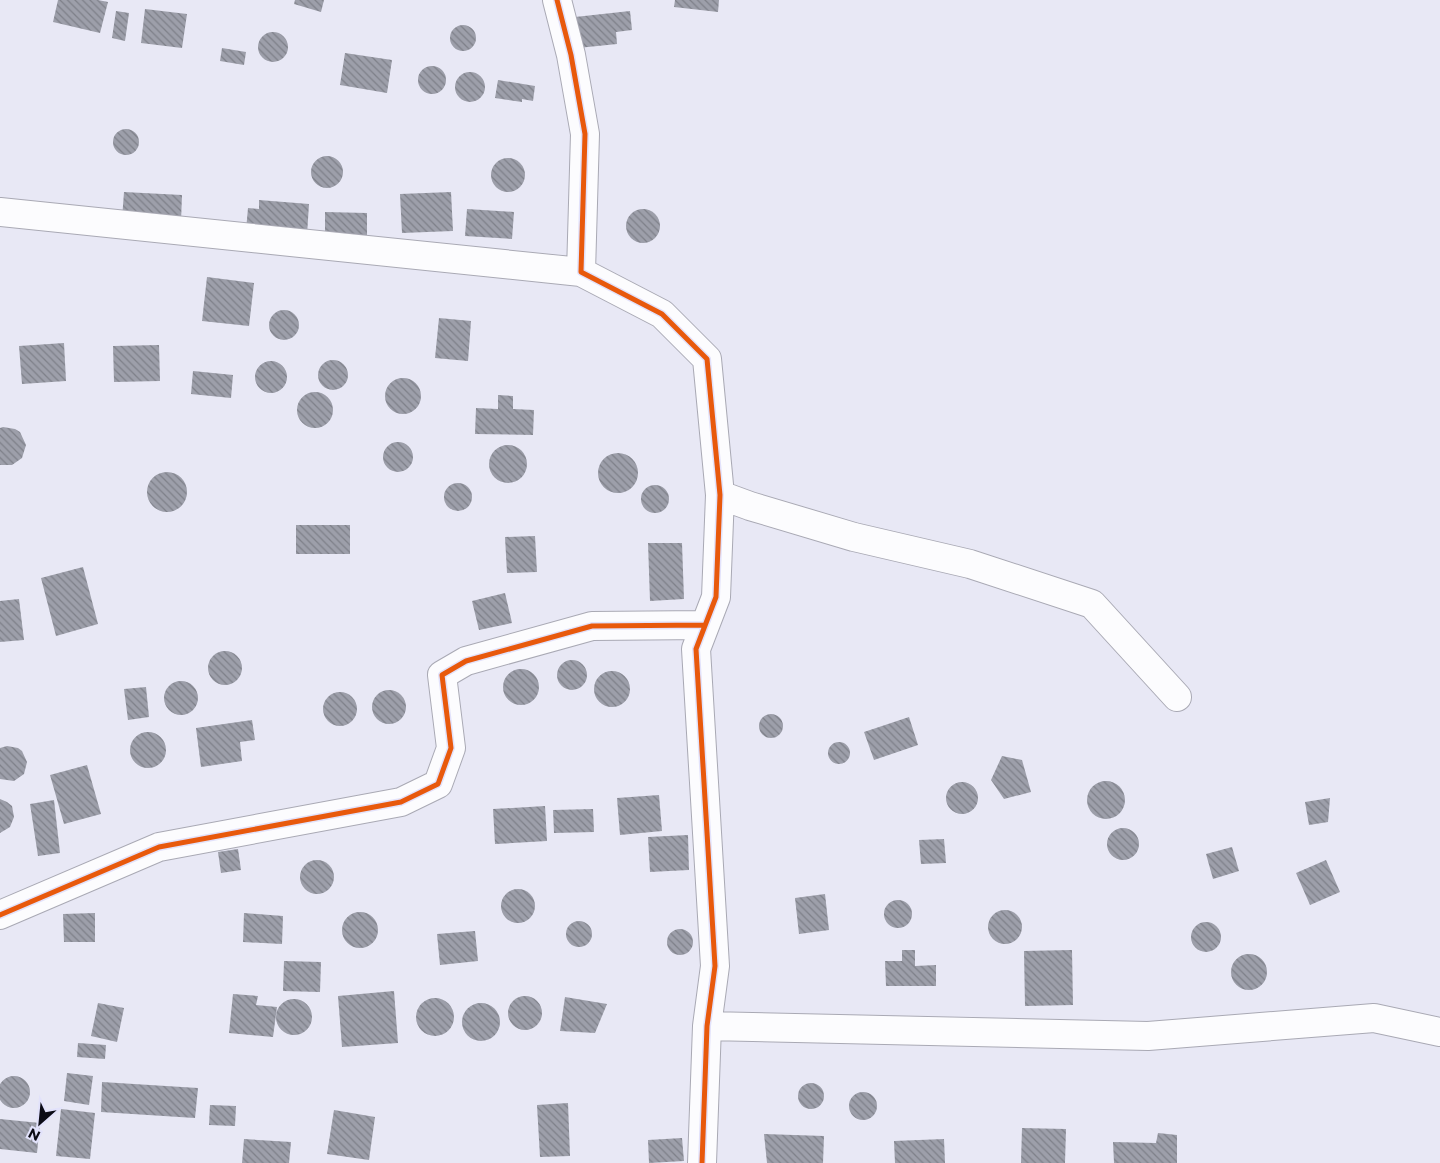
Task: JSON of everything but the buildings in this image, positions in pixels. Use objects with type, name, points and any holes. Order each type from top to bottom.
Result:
[{"type":"street","points":[[557,0],[571,55],[585,134],[581,272]]},
{"type":"street","points":[[0,212],[581,272],[662,314],[707,360],[720,495],[716,597],[696,649],[715,966],[706,1026],[702,1163]]},
{"type":"street","points":[[720,495],[750,506],[854,537],[970,564],[1092,604],[1177,697]]},
{"type":"street","points":[[0,915],[159,846],[401,802],[438,784],[452,748],[442,675],[466,661],[592,626],[705,624]]},
{"type":"street","points":[[706,1026],[1148,1036],[1374,1018],[1440,1032]]},
{"type":"cycle path","points":[[557,0],[571,55],[585,134],[581,272],[662,314],[707,359],[720,495],[716,597],[696,649],[715,966],[707,1026],[702,1163]]},
{"type":"cycle path","points":[[0,915],[159,847],[401,802],[438,784],[451,748],[442,675],[466,661],[592,626],[705,625]]}]
